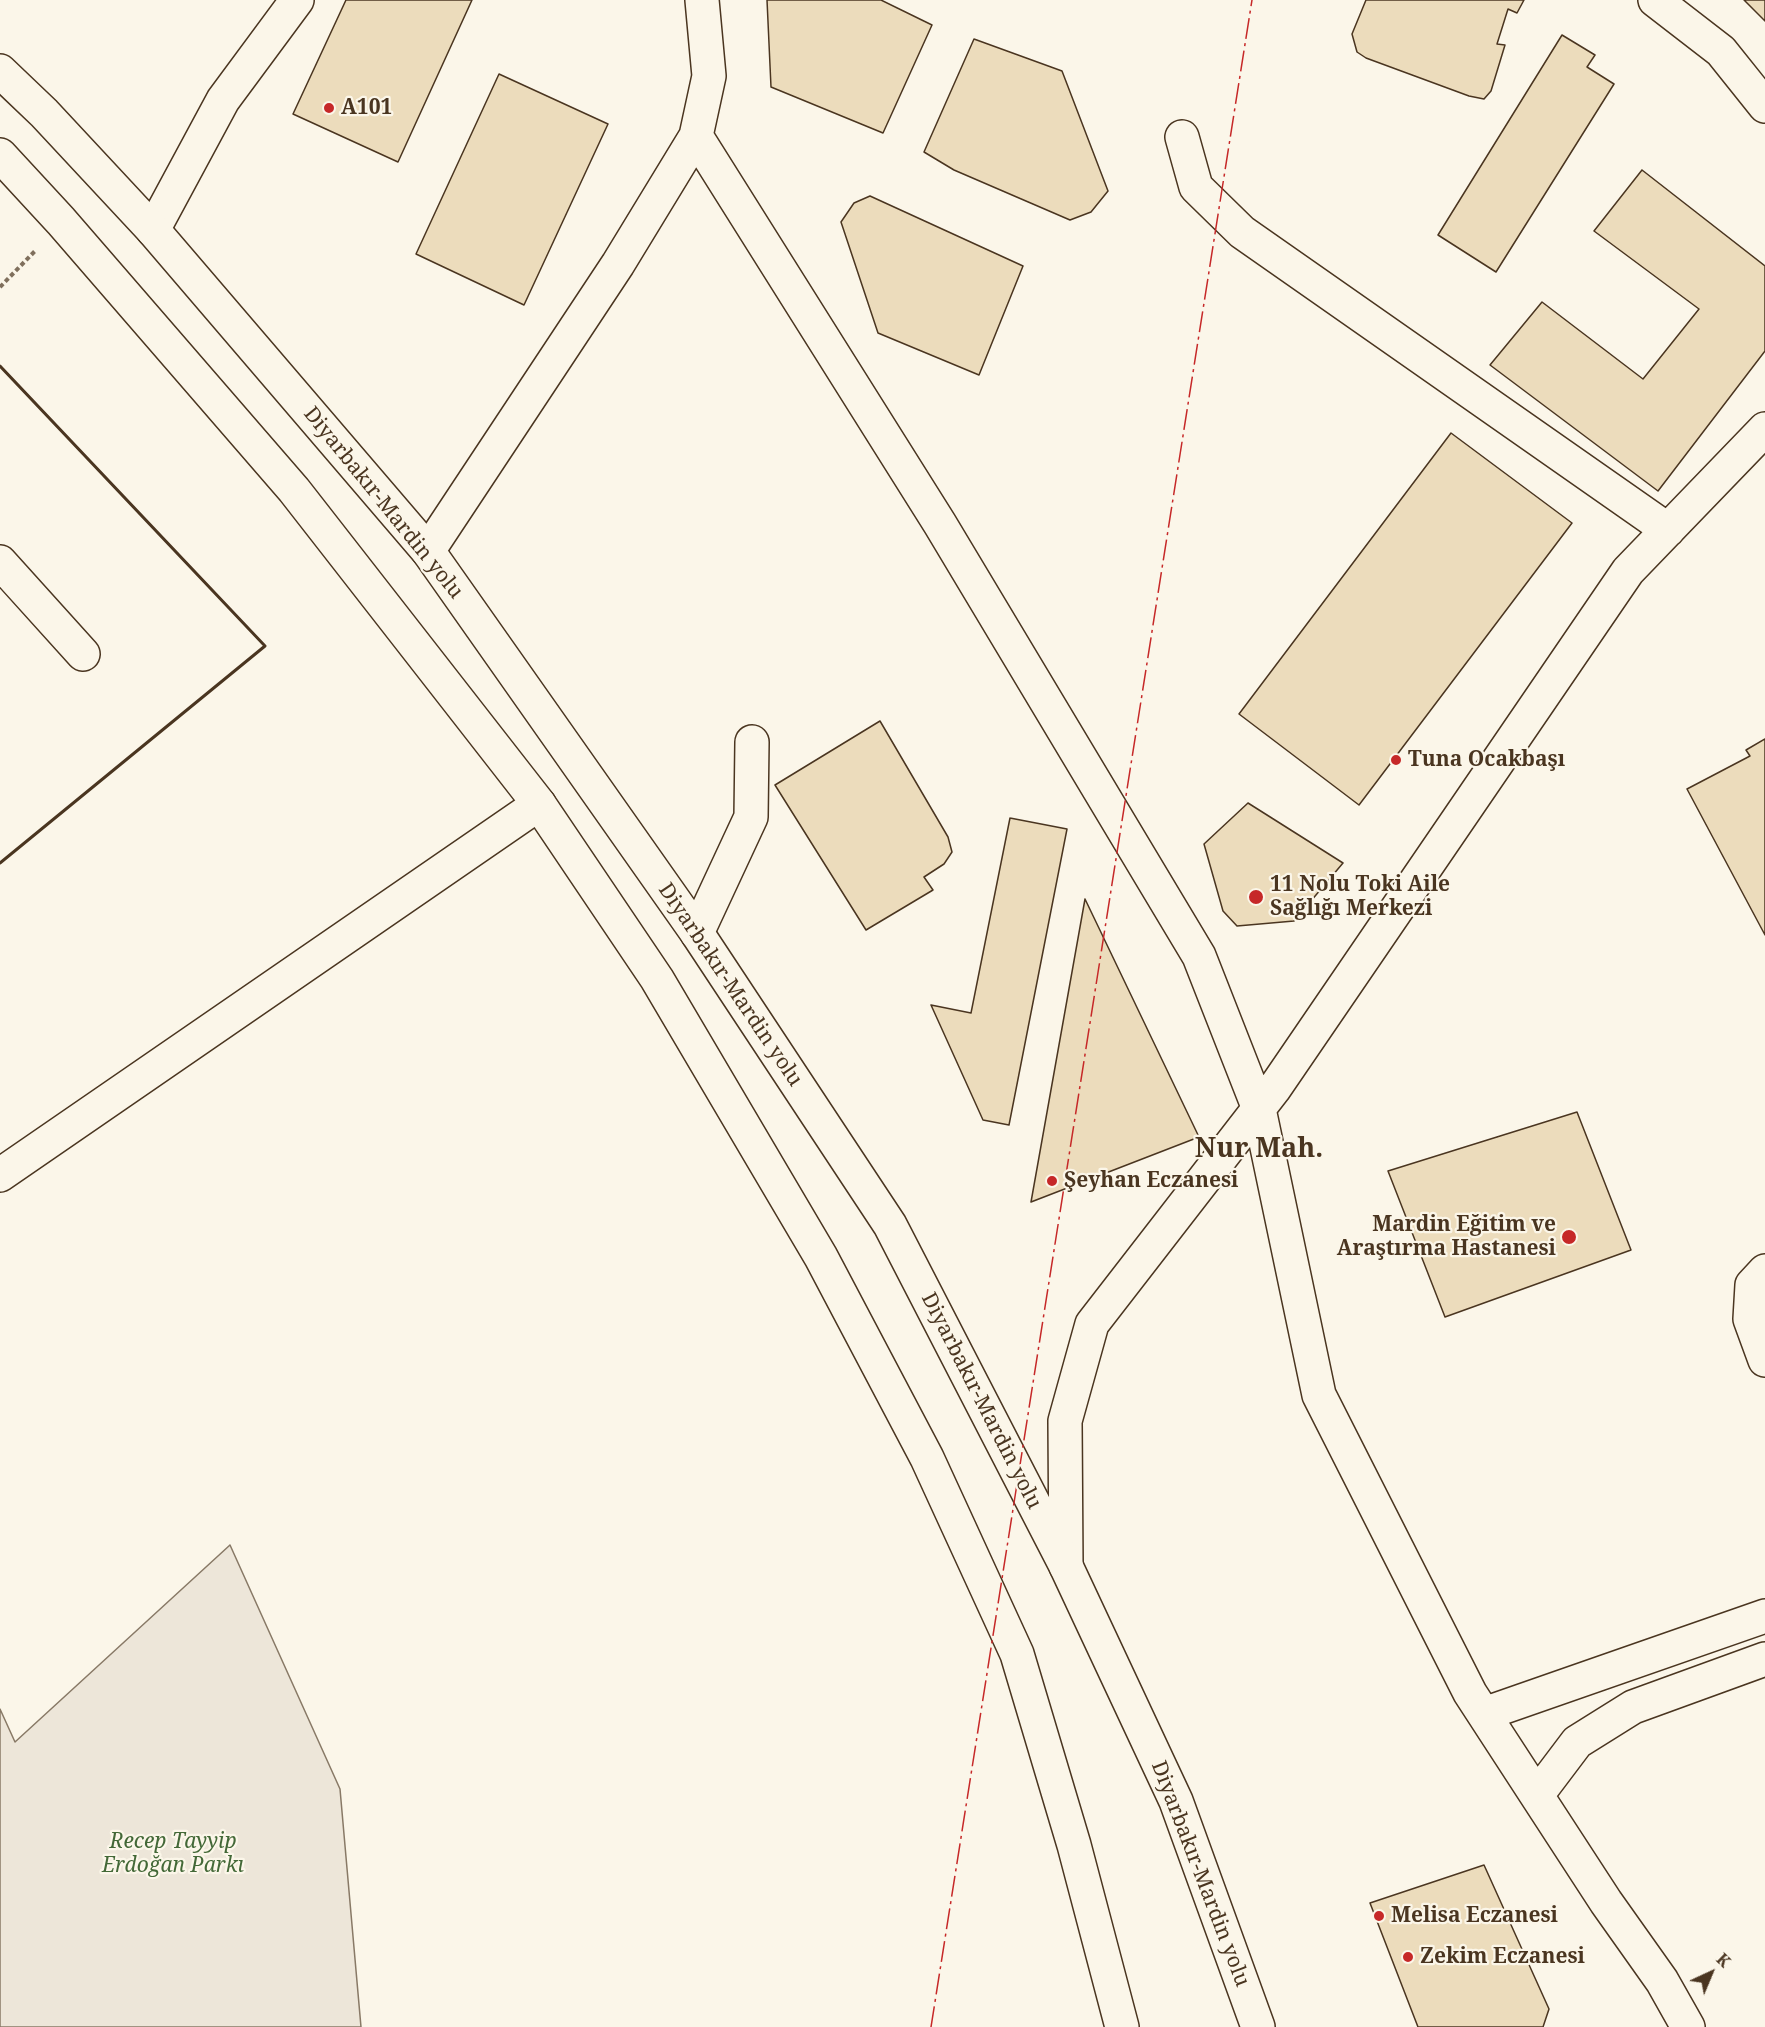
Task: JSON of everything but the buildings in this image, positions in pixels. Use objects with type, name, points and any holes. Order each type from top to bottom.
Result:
[{"type":"main road","points":[[153,230],[223,100],[297,0]]},
{"type":"main road","points":[[428,551],[618,264],[696,136],[710,76],[702,0]]},
{"type":"main road","points":[[1655,0],[1721,51],[1765,106]]},
{"type":"main road","name":"Diyarbakır-Mardin yolu","points":[[0,71],[44,113],[153,230],[428,551],[697,933],[890,1226],[1066,1566],[1176,1801],[1258,2027]]},
{"type":"main road","points":[[696,136],[940,524],[1199,956],[1258,1109],[1319,1395],[1470,1693],[1606,1902],[1662,1981],[1688,2027]]},
{"type":"main road","points":[[1182,137],[1196,187],[1242,232],[1668,530]]},
{"type":"main road","points":[[0,155],[61,221],[294,490],[539,804],[657,979],[821,1257],[927,1458],[1017,1654],[1074,1845],[1122,2027]]},
{"type":"main road","points":[[1066,1566],[1065,1421],[1092,1323],[1281,1079],[1628,571],[1765,429]]},
{"type":"main road","points":[[0,562],[83,654]]},
{"type":"main road","points":[[697,933],[751,817],[752,742]]},
{"type":"main road","points":[[0,1176],[539,804]]},
{"type":"main road","points":[[1765,1270],[1752,1285],[1750,1319],[1765,1360]]},
{"type":"main road","points":[[1485,1714],[1765,1616]]},
{"type":"main road","points":[[1537,1795],[1577,1742],[1634,1707],[1765,1659]]},
{"type":"main road","points":[[1237,2027],[1242,1982]]},
{"type":"main road","points":[[1112,1988],[1132,2027]]},
{"type":"path","points":[[0,287],[34,251]]},
{"type":"green space","name":"Recep Tayyip Erdoğan Parkı","points":[[230,1545],[340,1789],[361,2027],[0,2027],[0,1709],[15,1742]]},
{"type":"wall","points":[[0,366],[265,646],[0,863]]},
{"type":"power","points":[[931,2027],[1252,0]]},
{"type":"place","name":"A101","points":[[329,108]]},
{"type":"place","name":"Tuna Ocakbaşı","points":[[1396,760]]},
{"type":"place","name":"11 Nolu Toki Aile Sağlığı Merkezi","points":[[1256,897]]},
{"type":"place","name":"Şeyhan Eczanesi","points":[[1052,1181]]},
{"type":"place","name":"Mardin Eğitim ve Araştırma Hastanesi","points":[[1569,1237]]},
{"type":"place","name":"Melisa Eczanesi","points":[[1379,1916]]},
{"type":"place","name":"Zekim Eczanesi","points":[[1408,1957]]},
{"type":"district","name":"Nur Mah.","points":[[1259,1149]]}]
